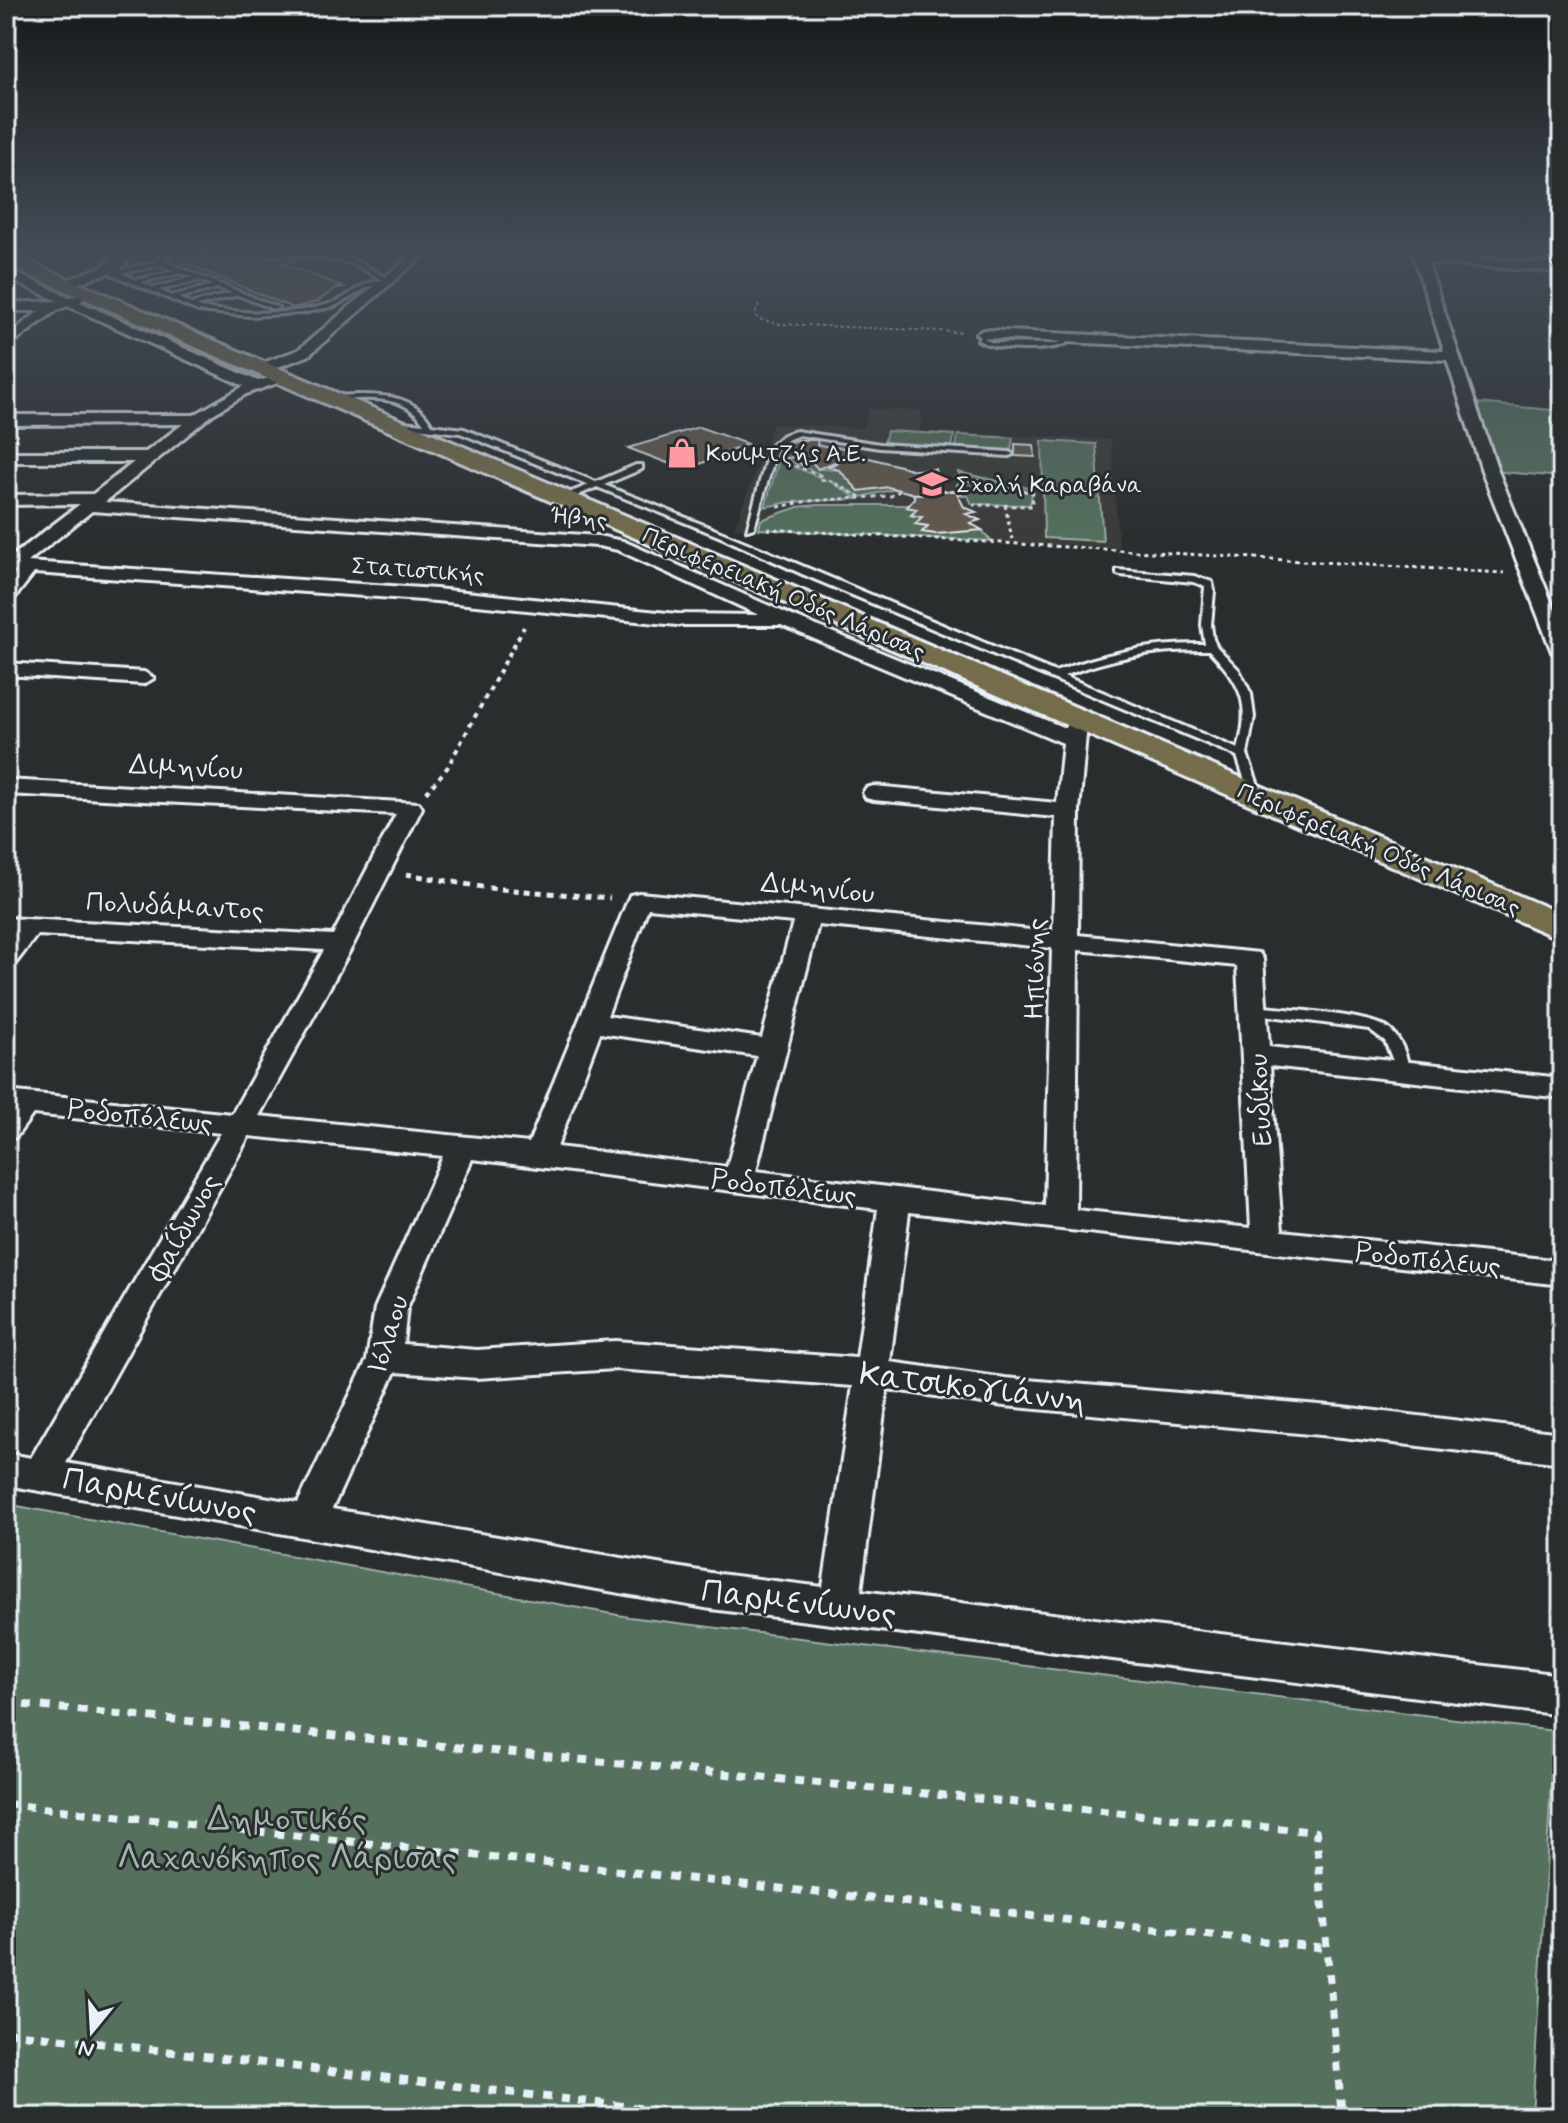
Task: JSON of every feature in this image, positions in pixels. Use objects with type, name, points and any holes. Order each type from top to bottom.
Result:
[{"type":"highway","name":"Περιφερειακή Οδός Λάρισας","points":[[207,350],[268,377],[332,398],[827,611],[1075,729],[1256,796],[1562,928]]},
{"type":"street","points":[[6,596],[16,567],[150,457],[230,397],[268,377],[306,350]]},
{"type":"street","points":[[1326,350],[1454,356]]},
{"type":"street","points":[[1452,350],[1490,471],[1562,652]]},
{"type":"street","points":[[6,420],[198,419]]},
{"type":"street","points":[[6,457],[150,457]]},
{"type":"street","name":"Ήβης","points":[[6,500],[95,503],[598,541],[623,546],[783,619],[1075,729]]},
{"type":"street","name":"Στατιστικής","points":[[16,567],[728,620],[783,619],[827,611]]},
{"type":"street","points":[[6,669],[144,678]]},
{"type":"street","name":"Ηπιόνης","points":[[1060,1220],[1068,811],[1075,729]]},
{"type":"street","name":"Διμηνίου","points":[[6,787],[411,808]]},
{"type":"street","points":[[874,793],[1068,811]]},
{"type":"street","name":"Φαίδωνος","points":[[15,1471],[240,1125],[341,943],[411,808]]},
{"type":"street","points":[[539,1155],[639,900]]},
{"type":"street","name":"Διμηνίου","points":[[639,900],[1250,959]]},
{"type":"street","points":[[739,1180],[807,917]]},
{"type":"street","points":[[6,958],[18,927]]},
{"type":"street","name":"Πολυδάμαντος","points":[[18,927],[341,943]]},
{"type":"street","name":"Ευδίκου","points":[[1250,959],[1267,1241]]},
{"type":"street","points":[[591,1023],[771,1049]]},
{"type":"street","points":[[1258,1055],[1562,1088]]},
{"type":"street","points":[[6,1130],[16,1102]]},
{"type":"street","name":"Ροδοπόλεως","points":[[16,1102],[539,1155],[1060,1220],[1562,1273]]},
{"type":"street","name":"Ιόλαου","points":[[309,1519],[384,1360],[391,1308],[462,1147]]},
{"type":"street","points":[[840,1606],[895,1200]]},
{"type":"street","name":"Κατσικογιάννη","points":[[384,1360],[407,1357],[477,1364],[615,1355],[871,1373],[1004,1392],[1342,1422],[1562,1448]]},
{"type":"street","name":"Παρμενίωνος","points":[[15,1471],[309,1519],[711,1591],[1562,1695]]},
{"type":"lane","points":[[332,398],[365,397],[398,401],[419,409],[428,425]]},
{"type":"lane","points":[[389,422],[461,431],[724,535],[805,572],[1242,754]]},
{"type":"lane","points":[[750,528],[773,448],[786,437],[799,433],[880,446],[1009,454]]},
{"type":"lane","points":[[564,498],[639,467]]},
{"type":"lane","points":[[1120,572],[1194,579],[1209,584],[1206,636],[1211,647],[1229,663],[1242,681],[1248,698],[1250,718],[1242,754],[1256,796]]},
{"type":"lane","points":[[1055,676],[1123,653],[1181,646],[1211,647]]},
{"type":"lane","points":[[1253,1010],[1372,1025],[1391,1036],[1403,1070]]},
{"type":"path","points":[[752,517],[766,511],[800,506],[870,502],[829,480],[822,480],[822,476],[770,456]]},
{"type":"path","points":[[961,495],[955,477],[1033,493],[1032,506],[973,505]]},
{"type":"path","points":[[865,500],[881,495],[891,496],[901,490]]},
{"type":"path","points":[[1005,505],[1012,539]]},
{"type":"path","points":[[750,528],[1529,575]]},
{"type":"path","points":[[411,808],[447,768],[536,604]]},
{"type":"path","points":[[382,866],[398,872],[473,886],[639,900]]},
{"type":"path","points":[[6,1703],[1316,1832],[1342,2117]]},
{"type":"path","points":[[6,1804],[1326,1948]]},
{"type":"path","points":[[6,2032],[714,2117]]},
{"type":"shaded area","name":"Σχολή Καραβάνα","points":[[868,409],[922,411],[920,431],[1111,440],[1119,548],[734,528],[773,424],[863,428]]},
{"type":"green space","points":[[1467,402],[1562,411],[1562,477],[1491,471]]},
{"type":"green space","points":[[887,431],[954,435],[952,447],[884,443]]},
{"type":"green space","points":[[958,435],[1013,438],[1011,450],[956,447]]},
{"type":"green space","points":[[1042,441],[1096,444],[1103,541],[1044,538]]},
{"type":"green space","points":[[794,457],[801,464],[812,462],[818,469],[839,470],[859,491],[888,487],[896,489],[861,497],[828,480],[858,499],[789,502],[765,507],[779,460],[821,478],[822,475],[785,459]]},
{"type":"green space","points":[[958,472],[1033,489],[1030,505],[972,504],[968,496],[962,496],[958,479],[1028,491],[960,476]]},
{"type":"green space","points":[[909,505],[917,509],[911,515],[922,517],[916,524],[928,526],[923,532],[982,530],[991,541],[759,529],[761,520],[798,507]]},
{"type":"green space","name":"Δημοτικός Λαχανόκηπος Λάρισας","points":[[6,1504],[629,1617],[1554,1731],[1532,2117],[6,2117]]},
{"type":"building","name":"Κουιμτζήs Α.Ε.","points":[[699,427],[747,444],[686,470],[628,448]]},
{"type":"building","points":[[797,440],[818,440],[817,445],[853,449],[854,454],[818,469],[812,462],[801,464],[794,457],[781,459],[777,450]]},
{"type":"building","points":[[1015,444],[1034,445],[1035,457],[1015,456]]},
{"type":"building","points":[[854,454],[915,470],[935,469],[940,493],[915,494],[888,487],[859,491],[839,470],[828,467]]},
{"type":"building","points":[[956,491],[964,507],[976,512],[966,514],[980,520],[970,523],[982,530],[936,534],[922,532],[928,526],[915,524],[922,517],[911,515],[917,509],[907,507],[915,498],[913,494]]},
{"type":"place","name":"Κουιμτζήs Α.Ε.","points":[[682,453]]},
{"type":"place","name":"Σχολή Καραβάνα","points":[[932,484]]}]
